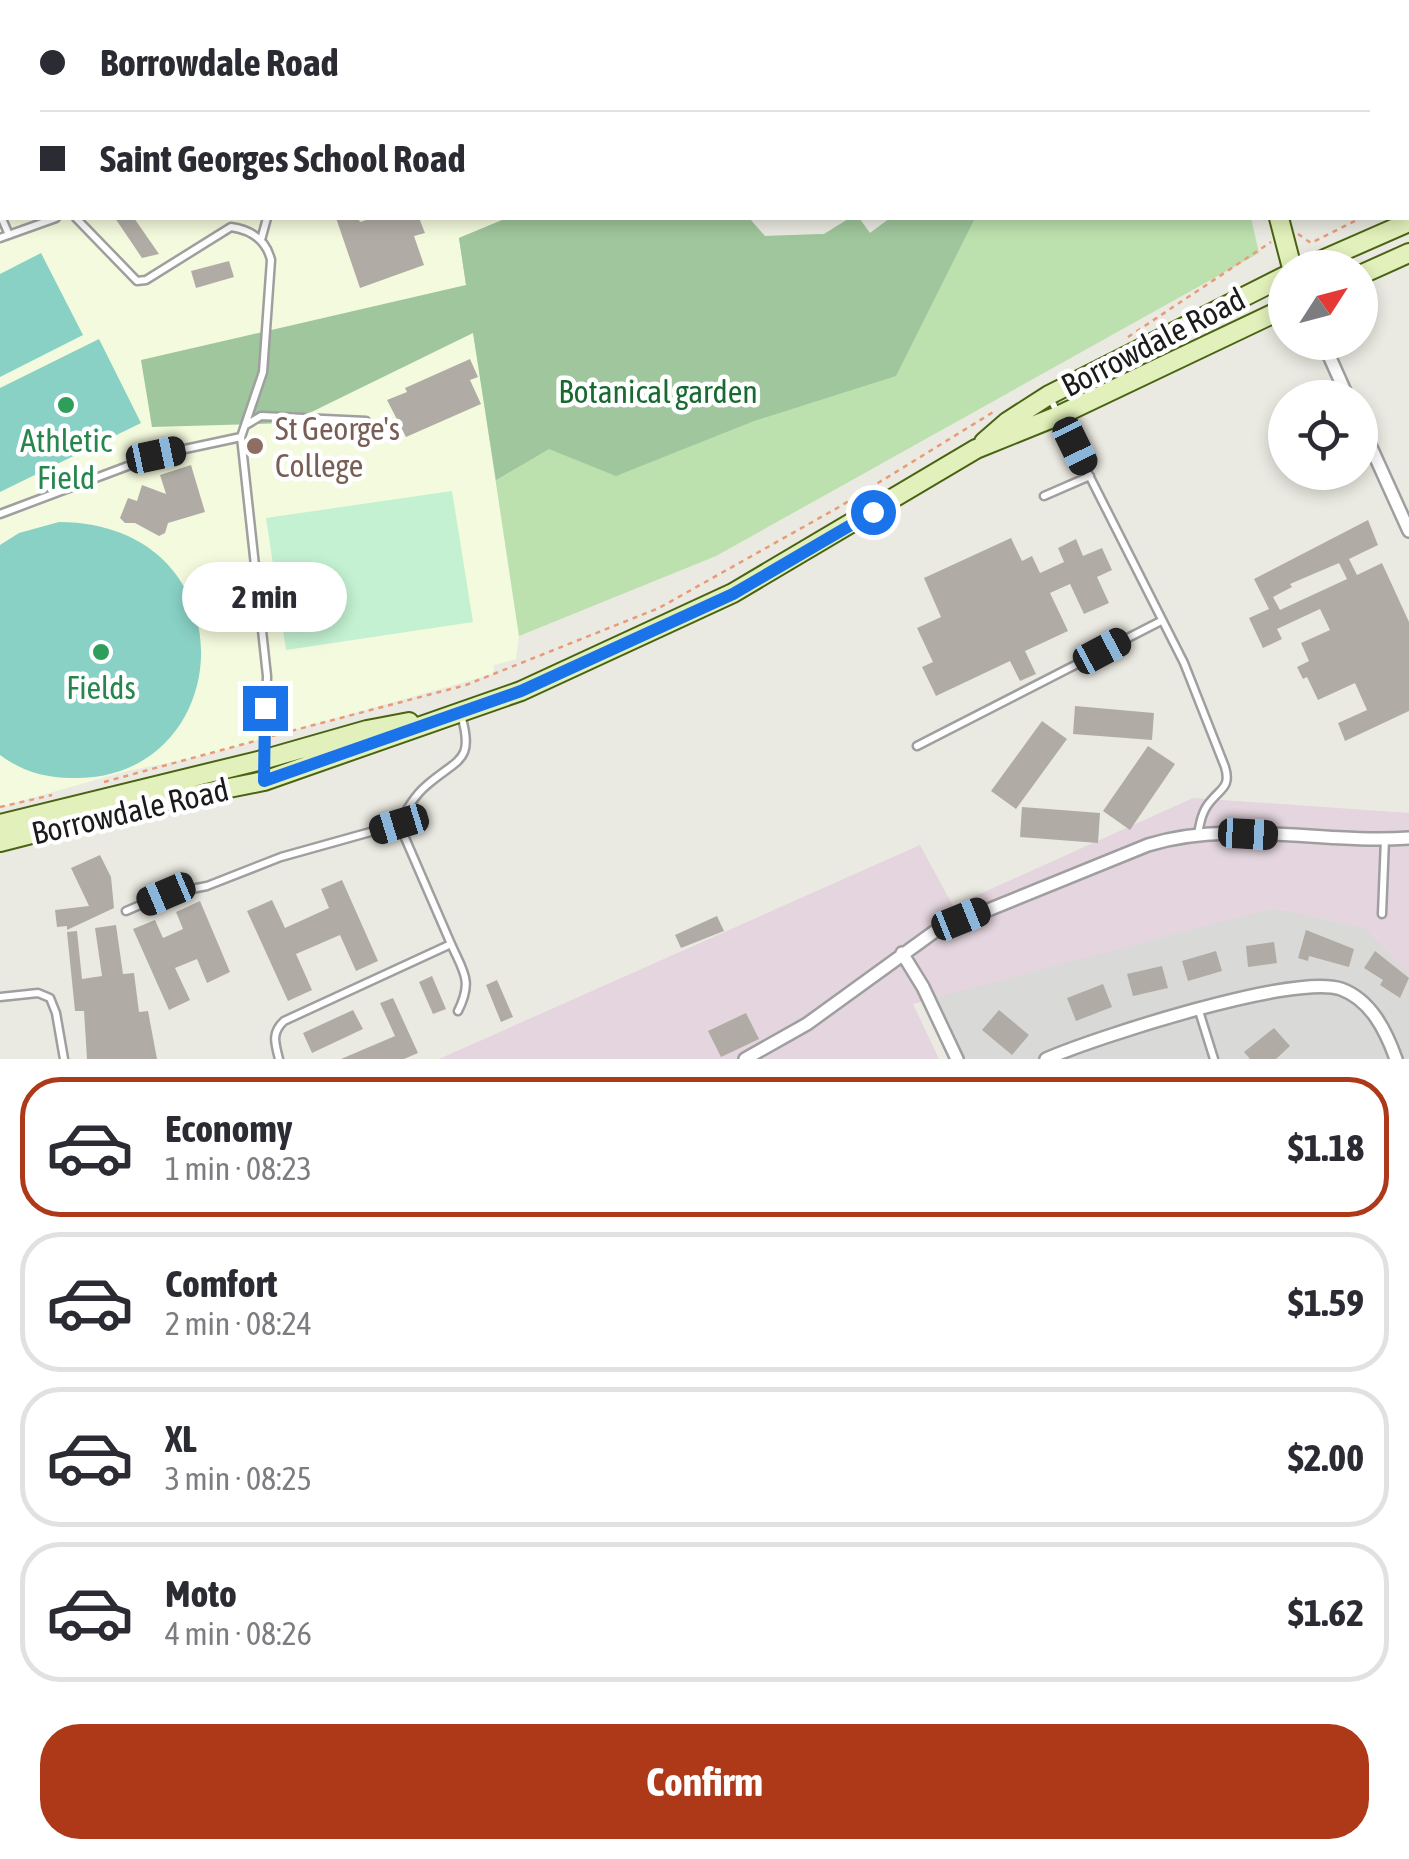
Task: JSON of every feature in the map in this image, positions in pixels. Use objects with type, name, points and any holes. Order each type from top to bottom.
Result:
[{"type":"main road","points":[[1345,250],[1409,222]]},
{"type":"main road","points":[[1281,225],[1287,250]]},
{"type":"main road","points":[[1378,267],[1409,253]]},
{"type":"main road","name":"Borrowdale Road","points":[[976,449],[997,429],[1048,395],[1268,285]]},
{"type":"main road","name":"Borrowdale Road","points":[[0,824],[262,760],[367,730],[430,720],[521,691],[733,594],[976,449],[1060,415],[1268,316]]},
{"type":"main road","name":"Borrowdale Road","points":[[0,842],[149,804],[264,781],[408,732],[430,720]]},
{"type":"street","points":[[1378,463],[1409,531]]},
{"type":"street","points":[[745,1059],[807,1024],[934,932],[1148,846],[1198,834],[1409,838]]},
{"type":"street","points":[[902,953],[957,1059]]},
{"type":"street","points":[[1046,1059],[1106,1034],[1272,991],[1316,985],[1342,990],[1365,1004],[1386,1033],[1396,1059]]},
{"type":"lane","points":[[3,220],[10,234]]},
{"type":"lane","points":[[0,238],[50,220]]},
{"type":"lane","points":[[78,220],[137,281],[146,280],[230,227],[247,230],[268,248],[271,260],[263,372],[241,437],[267,676],[264,781]]},
{"type":"lane","points":[[261,240],[266,220]]},
{"type":"lane","points":[[1048,395],[1203,704],[1229,779],[1206,807],[1198,834]]},
{"type":"lane","points":[[241,437],[246,426],[261,416],[366,421]]},
{"type":"lane","points":[[0,514],[156,455],[241,437]]},
{"type":"lane","points":[[1044,496],[1090,476]]},
{"type":"lane","points":[[917,746],[1161,620]]},
{"type":"lane","points":[[126,911],[166,894],[207,886],[281,857],[399,824],[413,799],[463,756],[468,738],[460,711]]},
{"type":"lane","points":[[399,824],[468,982],[458,1011]]},
{"type":"lane","points":[[1382,914],[1386,840]]},
{"type":"lane","points":[[278,1059],[273,1038],[284,1021],[451,944]]},
{"type":"lane","points":[[0,996],[38,992],[50,998],[64,1059]]},
{"type":"lane","points":[[1199,1011],[1214,1059]]},
{"type":"path","points":[[1129,337],[1251,258],[1281,225],[1311,243],[1358,220]]},
{"type":"path","points":[[94,785],[466,684],[659,608],[839,507],[1000,408]]},
{"type":"path","points":[[0,807],[56,794]]},
{"type":"shaded area","name":"St George's College","points":[[0,220],[526,220],[503,530],[519,636],[516,659],[494,665],[493,674],[198,757],[127,771],[0,807]]},
{"type":"shaded area","name":"Athletic Field","points":[[41,253],[83,335],[0,377],[0,274]]},
{"type":"shaded area","name":"Athletic Field","points":[[99,339],[141,423],[0,492],[0,388]]},
{"type":"shaded area","points":[[452,491],[473,622],[286,650],[266,518]]},
{"type":"shaded area","name":"Fields","points":[[59,522],[122,533],[166,563],[193,605],[201,652],[193,699],[168,740],[127,768],[71,778],[34,772],[0,755],[0,545],[19,533]]},
{"type":"shaded area","points":[[1193,798],[1409,813],[1409,974],[1364,928],[1274,908],[913,1004],[939,1059],[439,1059],[920,845],[953,906]]},
{"type":"shaded area","points":[[1274,908],[1374,930],[1409,970],[1409,1059],[948,1059],[922,999]]},
{"type":"green space","name":"Botanical garden","points":[[502,220],[751,220],[765,236],[824,234],[847,220],[860,220],[870,233],[888,220],[1251,220],[1259,253],[716,556],[519,636],[459,238]]},
{"type":"green space","points":[[502,220],[751,220],[765,236],[824,234],[847,220],[860,220],[870,233],[887,220],[974,220],[896,376],[754,421],[616,476],[549,449],[496,480],[473,333],[289,423],[152,427],[141,360],[466,285],[459,238]]},
{"type":"building","points":[[116,220],[135,220],[159,254],[142,258]]},
{"type":"building","points":[[337,220],[420,220],[425,233],[414,236],[424,265],[360,288]]},
{"type":"building","points":[[229,261],[234,277],[196,288],[191,271]]},
{"type":"building","points":[[470,359],[478,377],[470,380],[481,404],[406,437],[387,400]]},
{"type":"building","points":[[191,465],[205,512],[168,523],[165,533],[159,536],[120,518],[128,498],[137,501],[142,485],[166,494],[160,475]]},
{"type":"building","points":[[1368,520],[1378,545],[1349,559],[1357,575],[1382,563],[1409,622],[1409,711],[1345,741],[1338,723],[1367,710],[1355,683],[1318,700],[1307,677],[1303,679],[1297,667],[1309,661],[1301,643],[1330,630],[1320,609],[1277,629],[1282,639],[1263,648],[1249,618],[1269,609],[1254,579]],"holes":[[[1339,563],[1347,579],[1280,610],[1273,597],[1292,587],[1290,584]]]},
{"type":"building","points":[[1011,538],[1022,561],[1032,556],[1040,573],[1064,562],[1058,548],[1076,539],[1083,556],[1102,548],[1112,570],[1097,577],[1109,603],[1084,614],[1070,584],[1050,593],[1068,631],[1025,651],[1036,674],[1020,681],[1010,661],[936,696],[922,667],[933,662],[917,628],[941,617],[924,578]]},
{"type":"building","points":[[1075,706],[1154,713],[1152,740],[1073,734]]},
{"type":"building","points":[[1042,721],[1067,739],[1016,809],[991,791]]},
{"type":"building","points":[[1148,746],[1175,764],[1130,830],[1103,811]]},
{"type":"building","points":[[1022,807],[1100,813],[1098,843],[1020,837]]},
{"type":"building","points":[[100,855],[111,877],[114,908],[67,930],[67,926],[57,927],[55,910],[89,906],[71,868]]},
{"type":"building","points":[[342,880],[378,961],[356,971],[340,935],[296,954],[312,990],[288,1001],[247,911],[272,900],[285,928],[329,908],[321,889]]},
{"type":"building","points":[[200,901],[230,972],[207,983],[197,959],[175,968],[190,1000],[169,1010],[133,929],[155,920],[163,938],[183,929],[176,912]]},
{"type":"building","points":[[717,916],[724,931],[681,948],[675,935]]},
{"type":"building","points":[[116,925],[123,974],[134,973],[139,1012],[148,1011],[157,1059],[87,1059],[84,1011],[75,1011],[67,932],[77,931],[82,979],[102,976],[95,928]]},
{"type":"building","points":[[1306,930],[1354,949],[1349,967],[1309,956],[1308,961],[1298,958]]},
{"type":"building","points":[[1274,942],[1277,963],[1248,967],[1246,946]]},
{"type":"building","points":[[1216,951],[1222,971],[1188,981],[1182,961]]},
{"type":"building","points":[[1375,951],[1409,978],[1400,998],[1364,968]]},
{"type":"building","points":[[1162,966],[1168,988],[1133,996],[1127,974]]},
{"type":"building","points":[[432,976],[446,1009],[433,1014],[419,982]]},
{"type":"building","points":[[497,980],[513,1017],[501,1022],[486,985]]},
{"type":"building","points":[[1103,984],[1112,1007],[1076,1021],[1067,998]]},
{"type":"building","points":[[393,998],[418,1053],[404,1059],[341,1059],[395,1036],[380,1003]]},
{"type":"building","points":[[353,1010],[363,1029],[312,1053],[303,1033]]},
{"type":"building","points":[[999,1010],[1029,1035],[1012,1055],[982,1030]]},
{"type":"building","points":[[746,1013],[759,1039],[721,1057],[708,1031]]},
{"type":"building","points":[[1274,1028],[1290,1046],[1276,1059],[1250,1059],[1244,1052]]},
{"type":"place","name":"Athletic Field","points":[[66,405]]},
{"type":"place","name":"St George's College","points":[[255,446]]},
{"type":"place","name":"Fields","points":[[101,652]]},
{"type":"route","points":[[265,708],[264,781],[521,691],[733,594],[873,512]]}]
